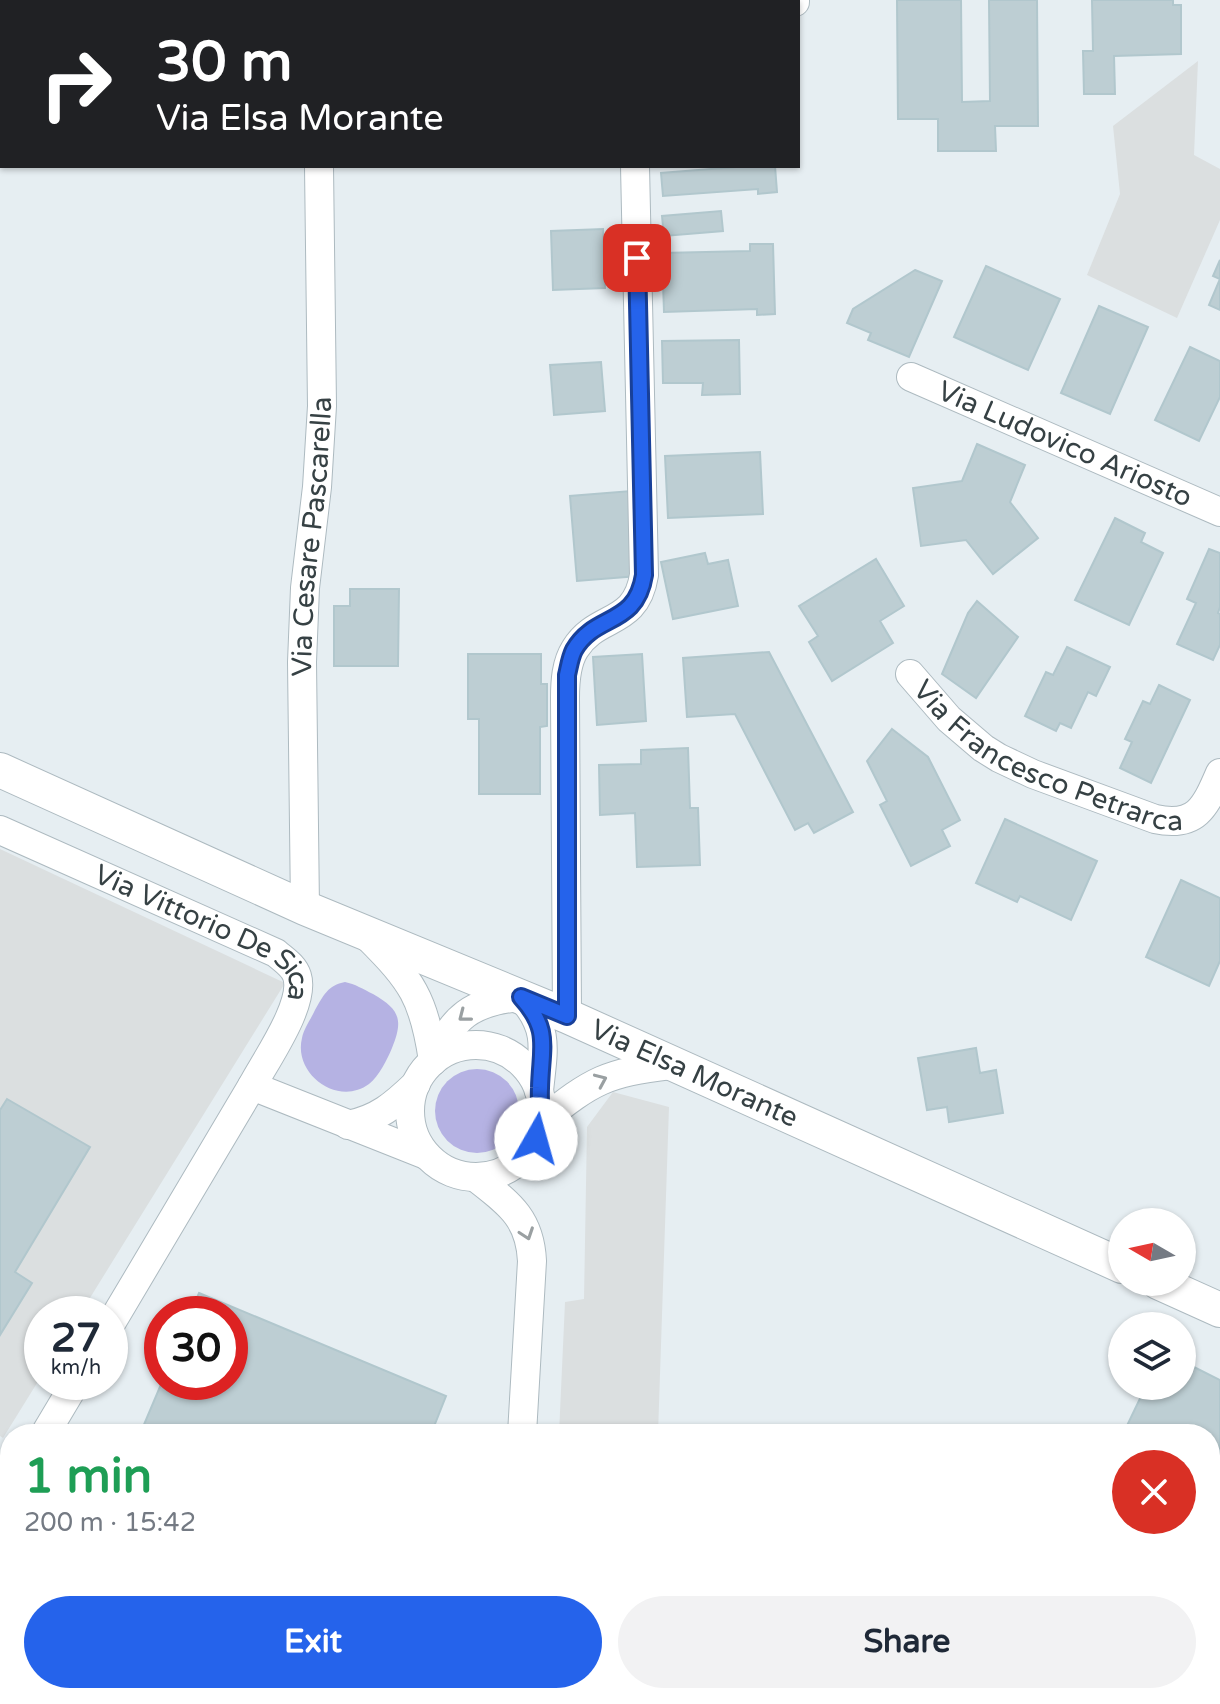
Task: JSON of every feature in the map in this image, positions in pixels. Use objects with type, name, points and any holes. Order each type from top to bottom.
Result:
[{"type":"street","name":"Via Cesare Pascarella","points":[[305,908],[302,662],[305,588],[317,487],[322,406],[319,168]]},
{"type":"street","points":[[567,1016],[567,675],[574,651],[581,641],[599,626],[622,614],[638,599],[644,575],[635,168]]},
{"type":"street","name":"Via Ludovico Ariosto","points":[[911,377],[1220,512]]},
{"type":"street","name":"Via Francesco Petrarca","points":[[910,674],[949,719],[991,753],[1025,771],[1155,819],[1187,821],[1210,796],[1220,773]]},
{"type":"street","name":"Via Elsa Morante","points":[[0,770],[305,908],[567,1016],[1108,1260]]},
{"type":"street","name":"Via Vittorio De Sica","points":[[0,830],[265,948],[296,972],[299,985],[296,1000],[252,1086],[127,1296]]},
{"type":"street","points":[[365,934],[414,989],[423,1009],[433,1061]]},
{"type":"street","points":[[252,1086],[348,1125],[426,1155],[448,1171],[475,1177],[494,1175],[512,1167],[526,1155],[542,1121],[539,1091],[542,1029],[533,1010],[521,997],[484,1003],[462,1015],[446,1034],[433,1061],[416,1084],[379,1115],[348,1125]]},
{"type":"street","points":[[433,1061],[451,1049],[473,1045],[494,1047],[514,1056],[529,1072],[539,1091]]},
{"type":"street","points":[[542,1121],[579,1092],[608,1076],[671,1065]]},
{"type":"street","points":[[416,1084],[410,1102],[410,1121],[415,1139],[426,1155]]},
{"type":"street","points":[[475,1177],[516,1212],[526,1227],[531,1243],[523,1424]]},
{"type":"street","points":[[1189,1296],[1220,1310]]},
{"type":"street","points":[[51,1424],[65,1400]]},
{"type":"shaded area","points":[[1198,61],[1194,155],[1220,169],[1220,220],[1177,318],[1087,275],[1120,194],[1113,126]]},
{"type":"shaded area","points":[[0,849],[285,983],[91,1296],[24,1296],[24,1400],[27,1400],[12,1424],[0,1424]]},
{"type":"shaded area","points":[[345,982],[389,1005],[397,1016],[398,1029],[392,1048],[376,1077],[357,1090],[344,1092],[320,1083],[304,1064],[301,1051],[304,1031],[321,1000],[330,988]]},
{"type":"shaded area","points":[[469,1069],[485,1069],[501,1076],[512,1087],[519,1111],[516,1127],[507,1141],[485,1153],[469,1153],[453,1146],[442,1135],[435,1119],[435,1103],[442,1087],[453,1076]]},
{"type":"shaded area","points":[[613,1092],[669,1107],[658,1424],[559,1424],[565,1302],[584,1299],[587,1127]]},
{"type":"building","points":[[897,0],[961,0],[962,102],[990,101],[989,0],[1037,0],[1038,126],[995,126],[996,151],[938,151],[938,119],[898,119]]},
{"type":"building","points":[[1092,0],[1173,0],[1173,5],[1181,5],[1181,54],[1114,56],[1115,94],[1084,94],[1083,51],[1093,51]]},
{"type":"building","points":[[775,168],[777,192],[758,194],[758,189],[663,196],[661,173]]},
{"type":"building","points":[[721,211],[723,231],[664,236],[662,216]]},
{"type":"building","points":[[603,229],[605,288],[553,290],[551,231]]},
{"type":"building","points":[[750,244],[773,244],[775,314],[757,315],[757,309],[664,312],[662,253],[750,251]]},
{"type":"building","points":[[1220,260],[1220,279],[1213,276]]},
{"type":"building","points":[[986,266],[1060,299],[1028,370],[954,337]]},
{"type":"building","points":[[915,270],[942,281],[909,357],[868,340],[871,333],[847,323],[853,309]]},
{"type":"building","points":[[1220,279],[1220,310],[1209,305]]},
{"type":"building","points":[[1099,306],[1148,327],[1110,414],[1061,393]]},
{"type":"building","points":[[739,340],[740,394],[702,395],[703,383],[663,383],[662,341]]},
{"type":"building","points":[[1190,347],[1220,361],[1220,397],[1199,441],[1155,420]]},
{"type":"building","points":[[601,362],[605,411],[554,415],[550,365]]},
{"type":"building","points":[[977,444],[1025,465],[1010,502],[1038,538],[993,574],[966,540],[921,546],[913,488],[962,481]]},
{"type":"building","points":[[760,452],[763,514],[668,518],[665,456]]},
{"type":"building","points":[[631,491],[638,576],[577,581],[570,496]]},
{"type":"building","points":[[1115,518],[1145,533],[1141,542],[1163,553],[1129,625],[1075,600]]},
{"type":"building","points":[[1209,549],[1220,553],[1220,645],[1213,660],[1177,644],[1196,603],[1187,599]]},
{"type":"building","points":[[705,553],[708,564],[728,560],[738,606],[673,619],[661,562]]},
{"type":"building","points":[[876,559],[904,606],[880,621],[893,643],[832,681],[809,642],[818,636],[799,606]]},
{"type":"building","points":[[350,589],[399,589],[398,666],[334,666],[334,606],[350,606]]},
{"type":"building","points":[[977,601],[1018,637],[976,698],[942,674],[968,613]]},
{"type":"building","points":[[1067,647],[1110,667],[1096,696],[1088,692],[1071,728],[1060,723],[1056,731],[1025,716],[1046,672],[1053,675]]},
{"type":"building","points":[[769,652],[853,812],[814,833],[808,823],[795,830],[735,714],[687,717],[683,658]]},
{"type":"building","points":[[468,654],[541,654],[541,684],[547,684],[547,726],[540,727],[540,794],[479,794],[479,719],[468,719]]},
{"type":"building","points":[[642,654],[646,721],[597,725],[593,657]]},
{"type":"building","points":[[1159,685],[1190,700],[1151,783],[1120,768],[1132,742],[1125,739],[1143,701],[1150,704]]},
{"type":"building","points":[[892,729],[928,757],[960,820],[942,830],[950,846],[911,866],[880,805],[887,801],[867,761]]},
{"type":"building","points":[[688,748],[690,808],[698,808],[700,865],[637,867],[635,813],[600,815],[599,765],[641,764],[641,750]]},
{"type":"building","points":[[1005,819],[1097,861],[1071,920],[1020,896],[1017,902],[976,883]]},
{"type":"building","points":[[1181,880],[1220,898],[1220,961],[1209,986],[1146,957]]},
{"type":"building","points":[[976,1048],[980,1073],[996,1070],[1003,1113],[949,1122],[947,1107],[927,1110],[918,1058]]},
{"type":"building","points":[[7,1099],[90,1147],[15,1272],[32,1283],[0,1335],[0,1110]]},
{"type":"building","points":[[248,1313],[446,1396],[435,1424],[144,1424],[154,1400],[248,1400]]},
{"type":"building","points":[[1196,1368],[1220,1380],[1220,1424],[1128,1424],[1139,1400],[1196,1400]]},
{"type":"route","points":[[536,1139],[542,1121],[539,1091],[542,1029],[533,1010],[521,997],[567,1016],[567,675],[574,651],[581,641],[599,626],[622,614],[638,599],[644,575],[637,258]]}]
